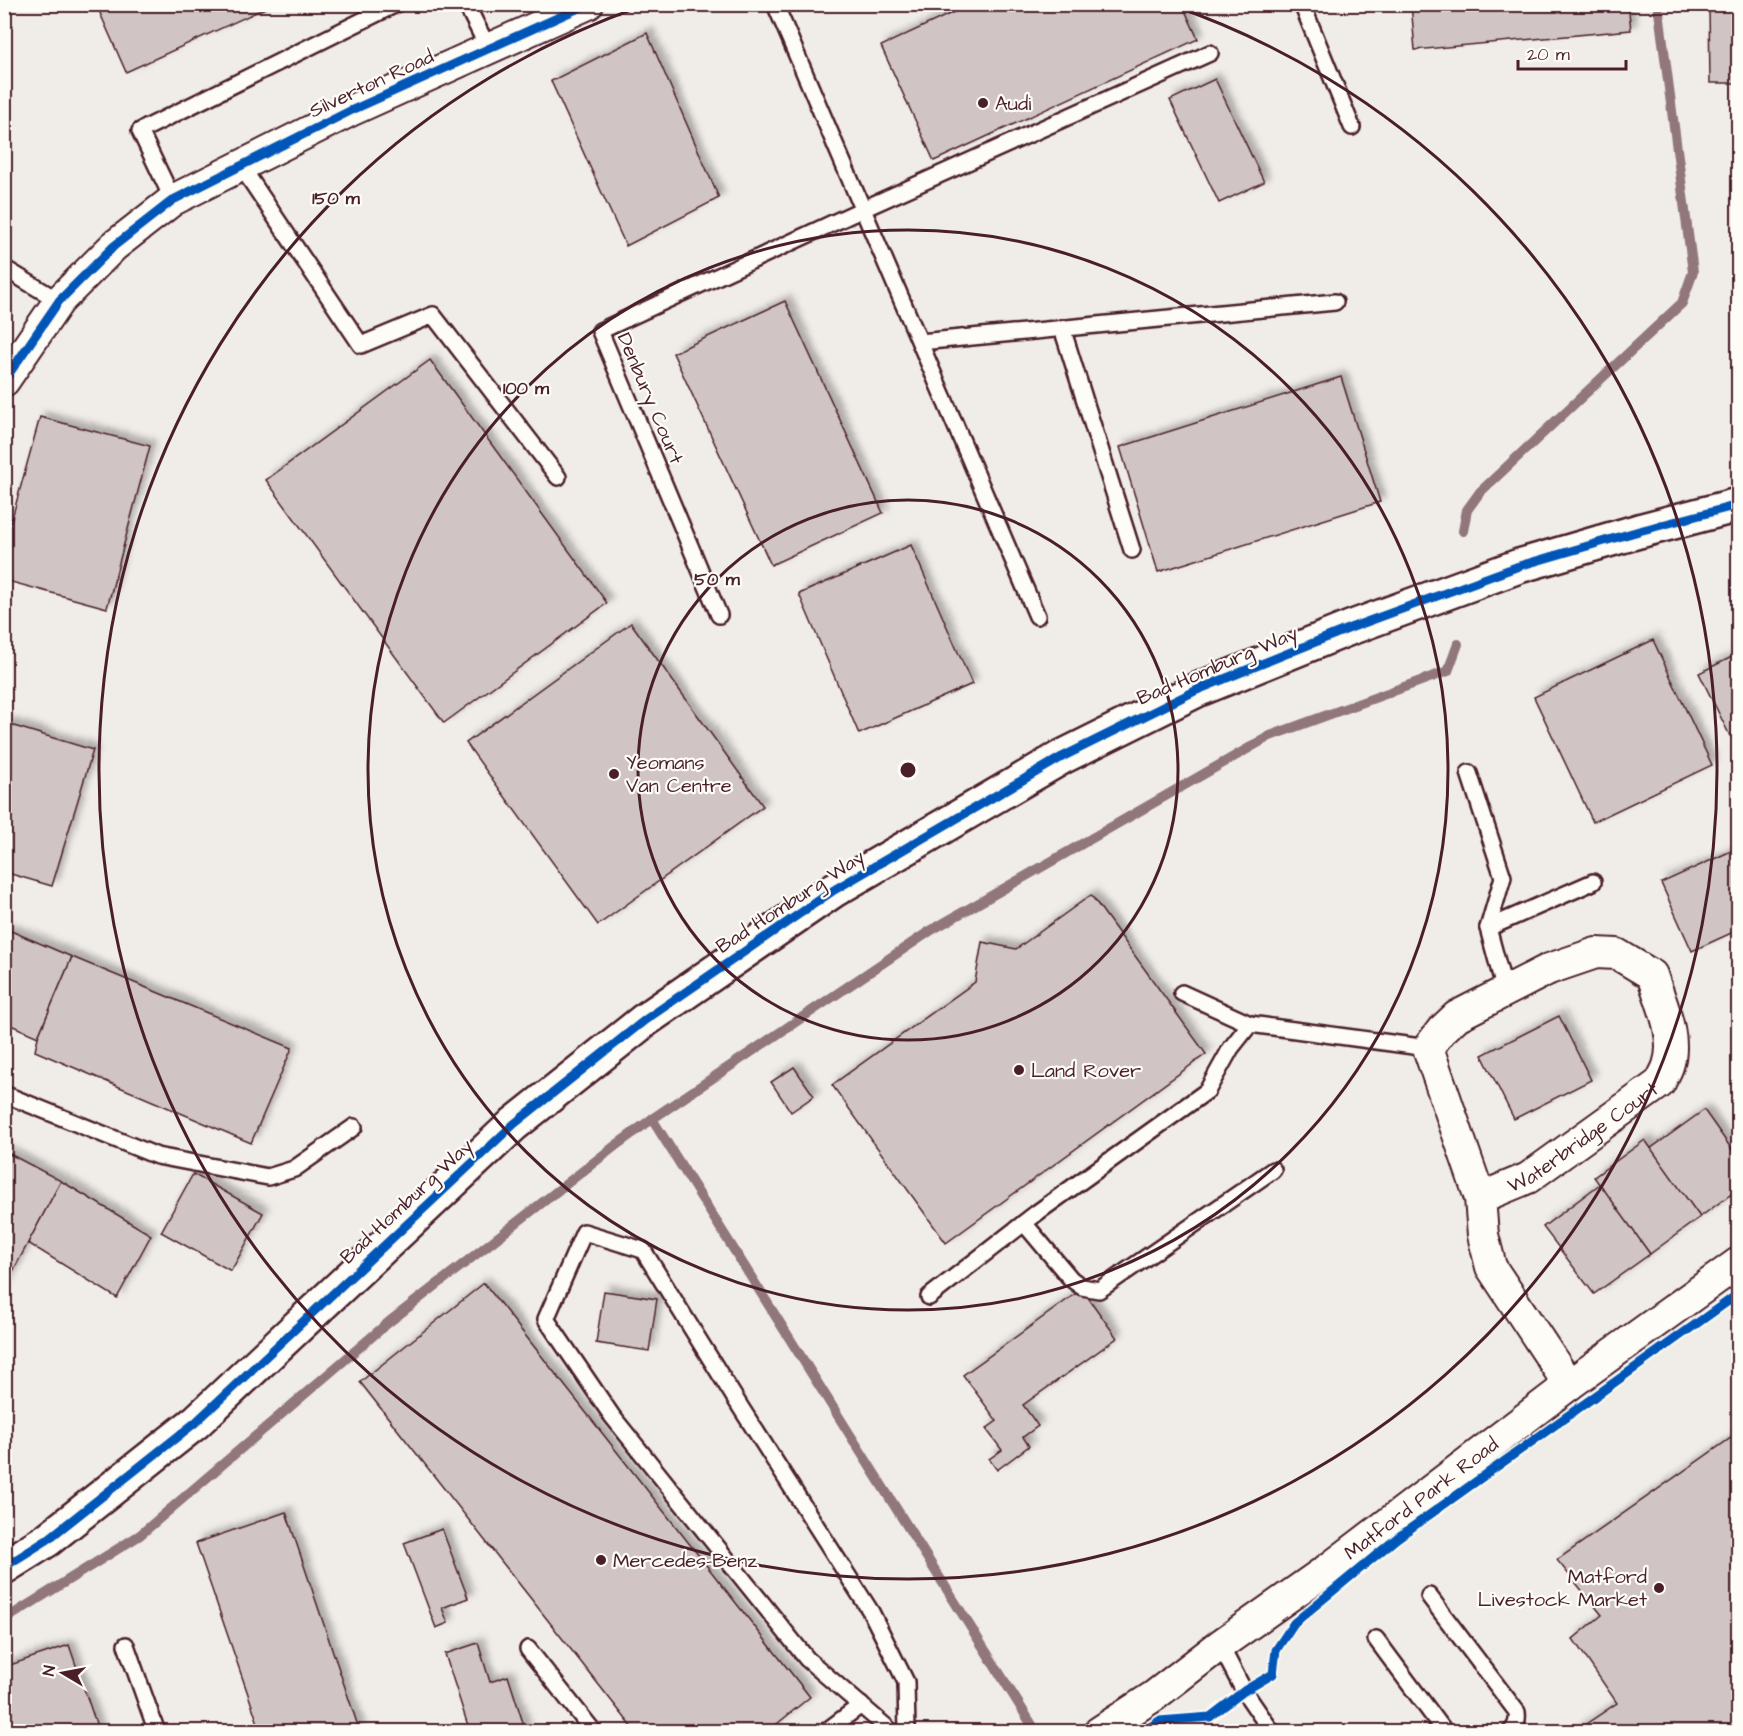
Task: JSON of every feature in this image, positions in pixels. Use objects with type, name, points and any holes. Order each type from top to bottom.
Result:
[{"type":"main road","name":"Bad Homburg Way","points":[[4,1567],[47,1540],[196,1422],[514,1124],[645,1020],[834,890],[1062,756],[1197,690],[1350,628],[1519,566],[1738,505]]},
{"type":"street","name":"Silverton Road","points":[[4,381],[58,301],[114,246],[172,200],[350,111],[588,4]]},
{"type":"street","name":"Waterbridge Court","points":[[1480,1198],[1528,1178],[1660,1083],[1668,1065],[1671,1048],[1668,1025],[1652,975],[1617,954],[1596,953],[1549,969],[1457,1016],[1428,1048],[1480,1198],[1483,1235],[1491,1267],[1569,1385]]},
{"type":"street","name":"Matford Park Road","points":[[1099,1731],[1154,1696],[1220,1645],[1332,1566],[1569,1385],[1738,1263]]},
{"type":"lane","points":[[172,200],[140,131],[396,4]]},
{"type":"lane","points":[[466,4],[489,50]]},
{"type":"lane","points":[[775,4],[1037,616]]},
{"type":"lane","points":[[1302,4],[1352,128]]},
{"type":"lane","points":[[863,209],[1210,53]]},
{"type":"lane","points":[[241,166],[361,345],[433,315],[558,477]]},
{"type":"lane","name":"Denbury Court","points":[[719,615],[600,331],[863,209]]},
{"type":"lane","points":[[4,268],[58,301]]},
{"type":"lane","points":[[920,342],[1335,302]]},
{"type":"lane","points":[[1062,328],[1132,550]]},
{"type":"lane","points":[[1469,773],[1503,877],[1488,928],[1505,991]]},
{"type":"lane","points":[[1488,928],[1593,882]]},
{"type":"lane","points":[[1182,993],[1250,1024],[1428,1048]]},
{"type":"lane","points":[[929,1297],[1023,1223],[1207,1091],[1231,1048],[1250,1024]]},
{"type":"lane","points":[[4,1094],[157,1156],[268,1177],[294,1169],[354,1127]]},
{"type":"lane","points":[[1023,1223],[1071,1279],[1082,1287],[1100,1290],[1273,1170]]},
{"type":"lane","points":[[892,1731],[807,1659],[612,1416],[546,1319],[584,1232],[643,1250],[871,1612],[906,1682],[907,1731]]},
{"type":"lane","points":[[1430,1596],[1517,1712],[1518,1720],[1510,1731]]},
{"type":"lane","points":[[1376,1639],[1445,1731]]},
{"type":"lane","points":[[126,1645],[157,1731]]},
{"type":"lane","points":[[1220,1645],[1245,1692],[1272,1731]]},
{"type":"lane","points":[[528,1649],[594,1731]]},
{"type":"lane","points":[[825,1731],[861,1705]]},
{"type":"shaded area","points":[[5,5],[1738,5],[1738,1731],[5,1731]]},
{"type":"building","points":[[96,4],[274,4],[126,72]]},
{"type":"building","name":"Audi","points":[[971,4],[1182,4],[1198,39],[934,161],[881,46]]},
{"type":"building","points":[[1411,4],[1628,4],[1631,30],[1415,50]]},
{"type":"building","points":[[1709,4],[1738,4],[1738,83],[1710,83]]},
{"type":"building","points":[[647,33],[719,198],[626,246],[551,81]]},
{"type":"building","points":[[1215,79],[1264,182],[1219,203],[1170,100]]},
{"type":"building","points":[[785,301],[883,513],[771,565],[673,353]]},
{"type":"building","points":[[430,360],[607,603],[444,723],[266,480]]},
{"type":"building","points":[[1341,377],[1380,502],[1158,572],[1120,447]]},
{"type":"building","points":[[40,417],[150,446],[107,608],[4,580],[4,547]]},
{"type":"building","points":[[911,545],[972,684],[859,734],[799,594]]},
{"type":"building","name":"Yeomans Van Centre","points":[[631,623],[763,806],[598,925],[466,743]]},
{"type":"building","points":[[1653,640],[1712,765],[1593,822],[1534,697]]},
{"type":"building","points":[[1738,654],[1738,732],[1730,736],[1699,673]]},
{"type":"building","points":[[4,723],[93,750],[52,886],[4,872]]},
{"type":"building","points":[[1738,848],[1738,930],[1692,951],[1661,883]]},
{"type":"building","name":"Land Rover","points":[[1091,895],[1206,1054],[946,1243],[832,1085],[975,982],[982,942],[1016,949]]},
{"type":"building","points":[[4,928],[72,957],[38,1037],[4,1022]]},
{"type":"building","points":[[72,957],[292,1048],[251,1143],[35,1051],[38,1037]]},
{"type":"building","points":[[1559,1016],[1591,1080],[1514,1119],[1482,1055]]},
{"type":"building","points":[[794,1067],[814,1096],[791,1112],[771,1082]]},
{"type":"building","points":[[1704,1110],[1738,1158],[1738,1189],[1700,1217],[1650,1149]]},
{"type":"building","points":[[1645,1140],[1700,1217],[1650,1254],[1594,1177]]},
{"type":"building","points":[[4,1151],[61,1181],[4,1288]]},
{"type":"building","points":[[193,1174],[263,1213],[231,1271],[161,1232]]},
{"type":"building","points":[[61,1181],[151,1235],[117,1298],[28,1243]]},
{"type":"building","points":[[1600,1184],[1650,1254],[1594,1294],[1543,1227]]},
{"type":"building","name":"Mercedes-Benz","points":[[484,1283],[810,1697],[767,1732],[636,1732],[360,1382]]},
{"type":"building","points":[[1082,1289],[1117,1338],[1023,1405],[1038,1426],[1023,1437],[1029,1446],[997,1470],[989,1459],[1002,1450],[986,1429],[997,1421],[963,1375]]},
{"type":"building","points":[[604,1291],[657,1299],[649,1351],[596,1343]]},
{"type":"building","name":"Matford Livestock Market","points":[[1738,1433],[1738,1732],[1574,1732],[1617,1703],[1573,1639],[1602,1615],[1557,1560]]},
{"type":"building","points":[[286,1512],[360,1732],[261,1732],[196,1543]]},
{"type":"building","points":[[442,1529],[468,1598],[442,1608],[448,1623],[436,1628],[404,1543]]},
{"type":"building","points":[[478,1643],[490,1682],[508,1676],[526,1732],[470,1732],[445,1654]]},
{"type":"building","points":[[69,1645],[99,1732],[4,1732],[4,1667]]},
{"type":"waterway","points":[[1463,531],[1467,510],[1480,492],[1682,303],[1693,272],[1658,4]]},
{"type":"waterway","points":[[1032,1725],[652,1119],[930,931],[1270,736],[1448,671],[1458,644]]},
{"type":"waterway","points":[[4,1620],[140,1535],[389,1322],[652,1119]]},
{"type":"cycle path","points":[[4,381],[59,301],[114,246],[173,200],[350,111],[588,4]]},
{"type":"cycle path","points":[[4,1567],[47,1540],[196,1422],[514,1124],[645,1020],[834,890],[1062,757],[1197,690],[1350,628],[1519,566],[1738,505]]},
{"type":"cycle path","points":[[1143,1732],[1159,1721],[1210,1717],[1244,1691],[1273,1674],[1276,1650],[1294,1623],[1397,1538],[1738,1294]]},
{"type":"place","name":"Audi","points":[[983,103]]},
{"type":"place","name":"Yeomans Van Centre","points":[[614,774]]},
{"type":"place","name":"Land Rover","points":[[1019,1070]]},
{"type":"place","name":"Mercedes-Benz","points":[[601,1560]]},
{"type":"place","name":"Matford Livestock Market","points":[[1659,1588]]}]
